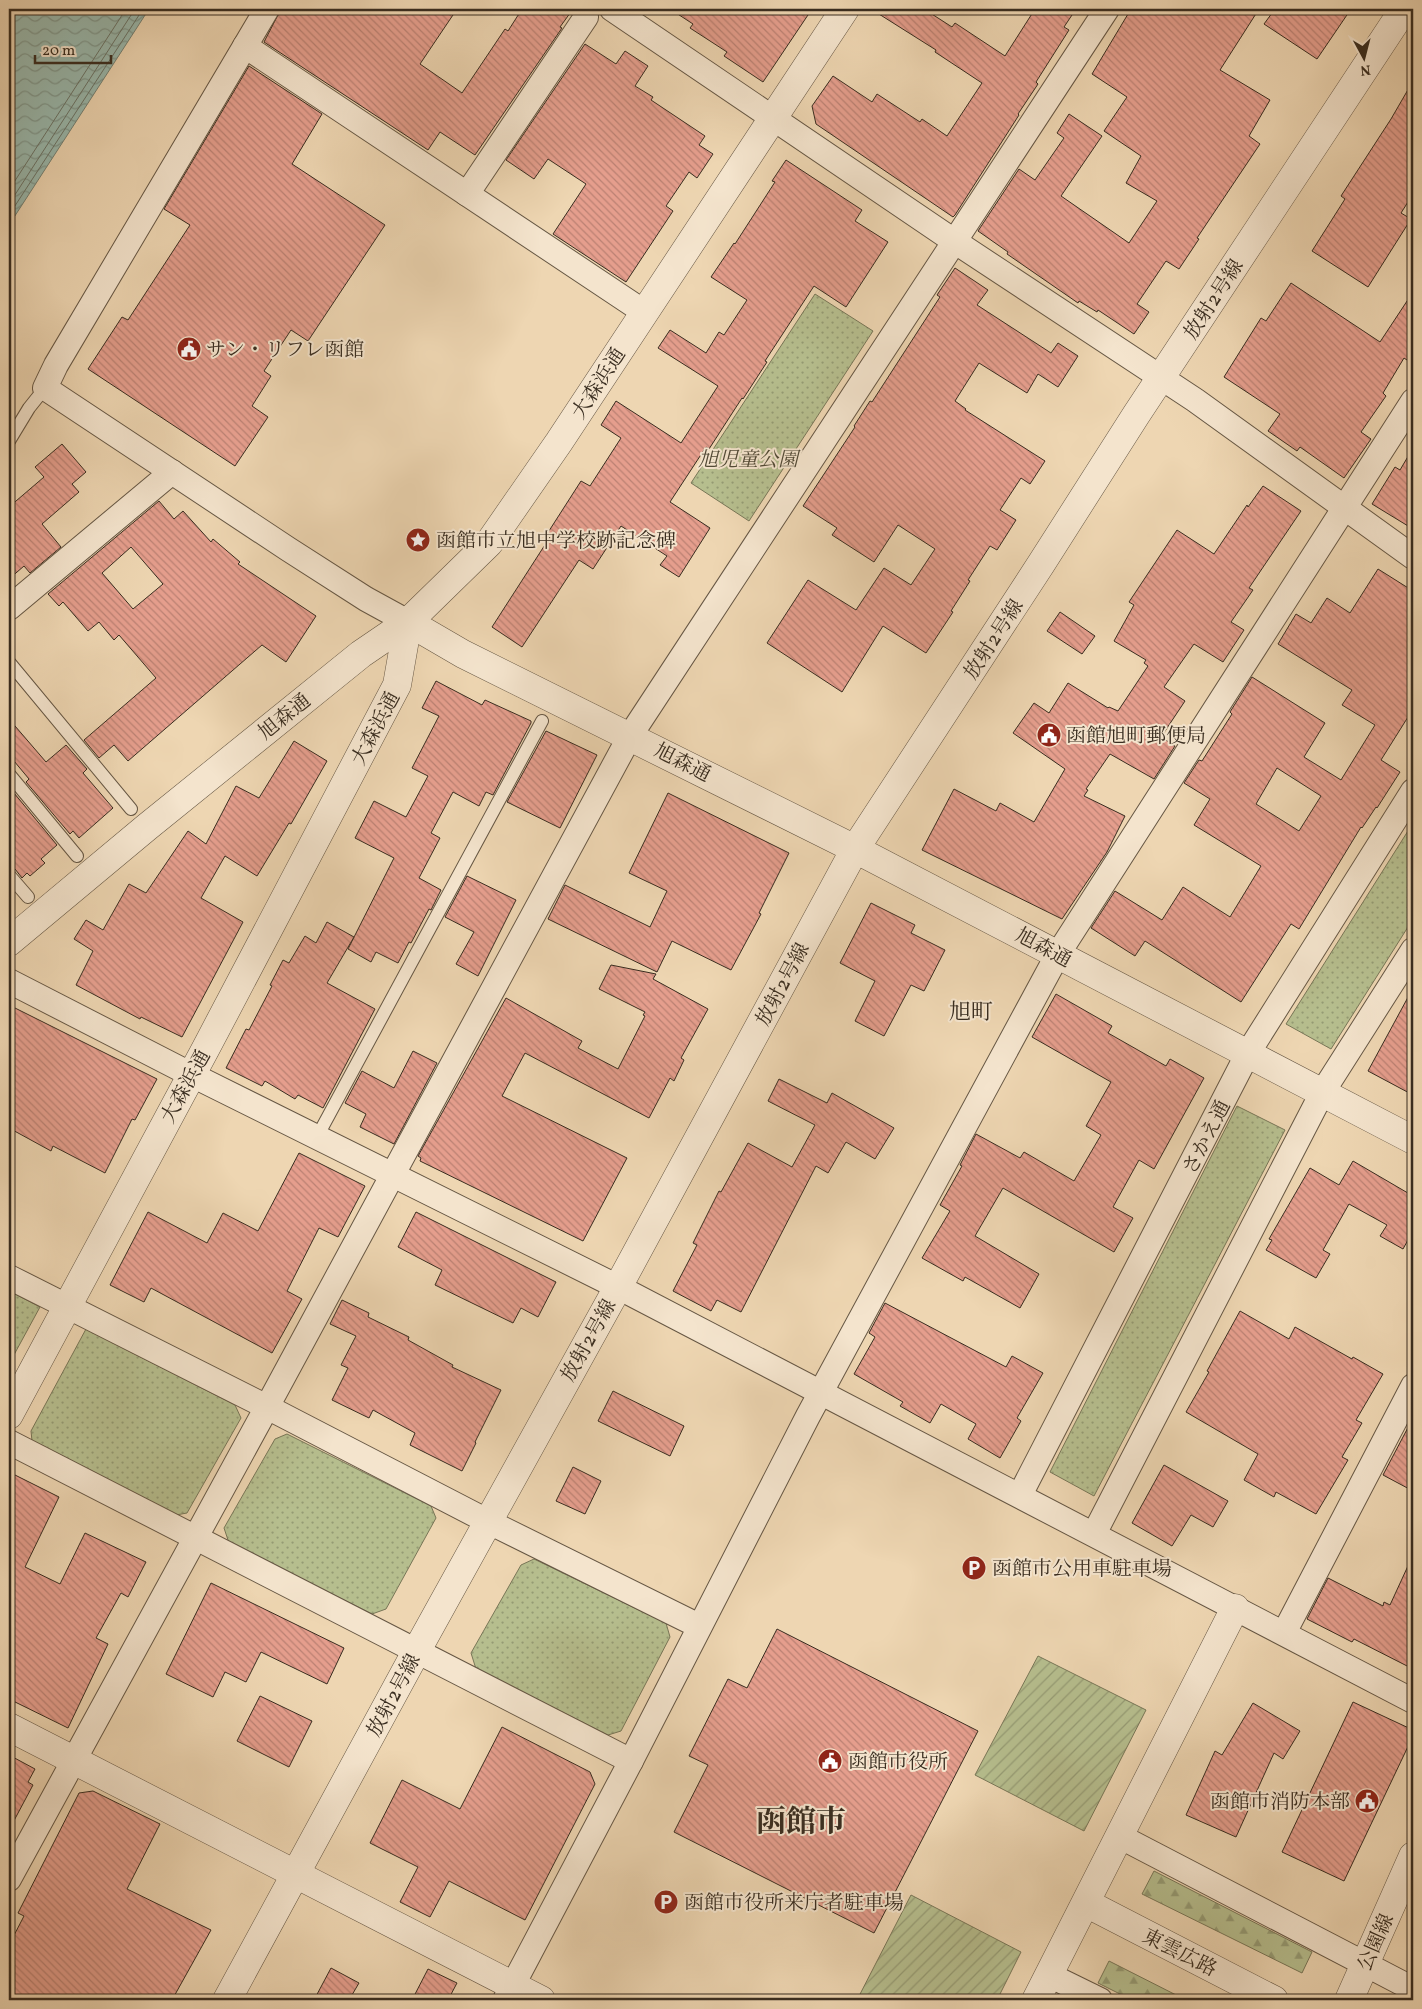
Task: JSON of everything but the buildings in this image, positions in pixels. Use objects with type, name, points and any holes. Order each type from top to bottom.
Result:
[{"type":"street","points":[[267,9],[56,365],[45,388],[366,599],[408,622]]},
{"type":"street","points":[[612,9],[1130,359],[1161,377],[1413,557]]},
{"type":"street","name":"大森浜通","points":[[9,1415],[192,1075],[398,685],[408,622],[489,543],[559,442],[845,9]]},
{"type":"street","points":[[9,1879],[630,736],[1107,9]]},
{"type":"street","name":"放射2号線","points":[[228,2000],[855,849],[1161,377],[1404,9]]},
{"type":"street","points":[[467,194],[586,17]]},
{"type":"street","points":[[245,46],[644,312]]},
{"type":"street","points":[[509,1993],[821,1394],[1058,954],[1413,401]]},
{"type":"street","points":[[9,608],[172,472]]},
{"type":"street","name":"旭森通","points":[[9,942],[353,660],[408,622],[463,654],[855,849],[1413,1140]]},
{"type":"street","name":"さかえ通","points":[[1020,1495],[1248,1053],[1413,791]]},
{"type":"street","points":[[1094,1534],[1322,1093],[1413,950]]},
{"type":"street","points":[[9,981],[192,1075],[618,1287],[1413,1701]]},
{"type":"street","points":[[9,1277],[267,1407],[489,1522],[699,1626]]},
{"type":"street","points":[[1284,1633],[1413,1386]]},
{"type":"street","points":[[9,1442],[631,1761]]},
{"type":"street","points":[[1036,2000],[1235,1608]]},
{"type":"street","points":[[9,1727],[297,1875],[509,1993],[541,2000]]},
{"type":"street","points":[[1119,1836],[1413,1989]]},
{"type":"street","name":"公園線","points":[[1349,2000],[1413,1856]]},
{"type":"street","name":"東雲広路","points":[[1086,1903],[1274,2000]]},
{"type":"street","points":[[1049,1975],[1100,2000]]},
{"type":"lane","points":[[9,441],[29,408],[45,388]]},
{"type":"lane","points":[[9,662],[131,809]]},
{"type":"lane","points":[[317,1137],[542,720]]},
{"type":"lane","points":[[9,774],[77,856]]},
{"type":"lane","points":[[9,874],[28,897]]},
{"type":"green space","name":"旭児童公園","points":[[815,294],[873,331],[749,521],[691,483]]},
{"type":"green space","points":[[1413,823],[1413,919],[1331,1049],[1286,1024]]},
{"type":"green space","points":[[1237,1106],[1285,1130],[1094,1496],[1050,1472]]},
{"type":"green space","points":[[9,1291],[40,1307],[9,1364]]},
{"type":"green space","points":[[86,1329],[235,1405],[241,1418],[187,1513],[176,1515],[32,1441],[31,1431]]},
{"type":"green space","points":[[287,1434],[431,1506],[436,1518],[386,1609],[372,1614],[229,1543],[224,1528],[275,1439]]},
{"type":"green space","points":[[534,1559],[666,1623],[670,1637],[621,1731],[608,1735],[476,1669],[471,1653],[521,1565]]},
{"type":"green space","points":[[1038,1656],[1146,1710],[1084,1831],[975,1775]]},
{"type":"green space","points":[[1154,1871],[1312,1952],[1302,1973],[1142,1894]]},
{"type":"green space","points":[[911,1895],[1021,1952],[997,2000],[857,2000]]},
{"type":"green space","points":[[1109,1961],[1186,2000],[1132,2000],[1098,1983]]},
{"type":"water","points":[[9,9],[149,9],[9,225]]},
{"type":"place","name":"サン・リフレ函館","points":[[189,349]]},
{"type":"place","name":"函館市立旭中学校跡記念碑","points":[[418,540]]},
{"type":"place","name":"函館旭町郵便局","points":[[1049,735]]},
{"type":"place","name":"函館市公用車駐車場","points":[[974,1568]]},
{"type":"place","name":"函館市役所","points":[[830,1761]]},
{"type":"place","name":"函館市消防本部","points":[[1367,1801]]},
{"type":"place","name":"函館市役所来庁者駐車場","points":[[666,1902]]},
{"type":"district","name":"旭町","points":[[971,1011]]},
{"type":"district","name":"函館市","points":[[801,1821]]}]
